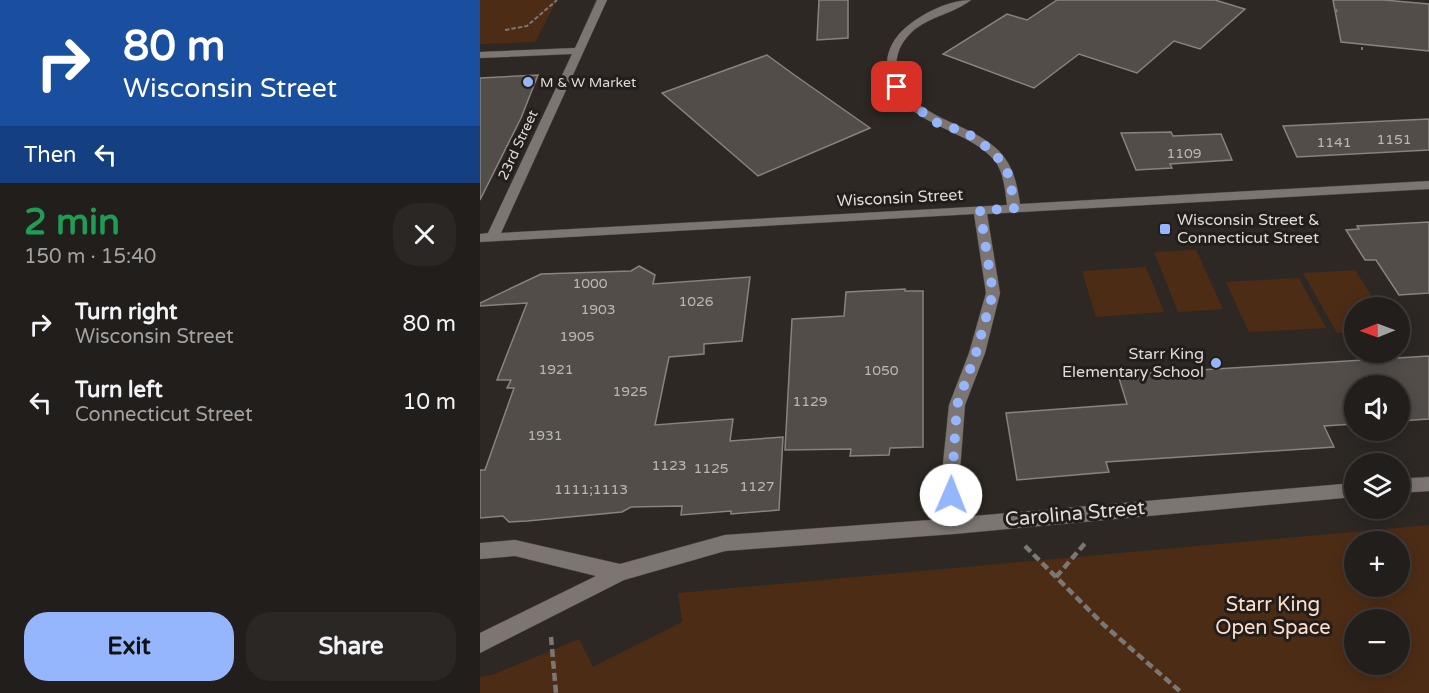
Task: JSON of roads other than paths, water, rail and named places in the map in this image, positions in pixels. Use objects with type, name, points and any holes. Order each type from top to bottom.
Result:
[{"type":"street","name":"23rd Street","points":[[486,238],[602,0]]},
{"type":"street","points":[[966,0],[926,19],[906,32],[894,48],[891,65],[897,87],[911,103],[935,122],[967,133],[995,153],[1010,177],[1014,209]]},
{"type":"street","points":[[480,55],[578,51]]},
{"type":"street","name":"Wisconsin Street","points":[[486,238],[1429,185]]},
{"type":"street","points":[[954,526],[950,483],[957,405],[976,353],[993,293],[980,210]]},
{"type":"street","points":[[1410,485],[1429,484]]},
{"type":"street","name":"Carolina Street","points":[[480,643],[620,573],[725,543],[954,526],[1344,491]]},
{"type":"street","name":"Carolina Street","points":[[480,551],[514,548],[620,573]]},
{"type":"place","name":"M & W Market","points":[[528,82]]},
{"type":"place","name":"Wisconsin Street & Connecticut Street","points":[[1165,229]]},
{"type":"place","name":"Starr King Elementary School","points":[[1216,363]]},
{"type":"park label","name":"Starr King Open Space","points":[[1273,616]]}]
